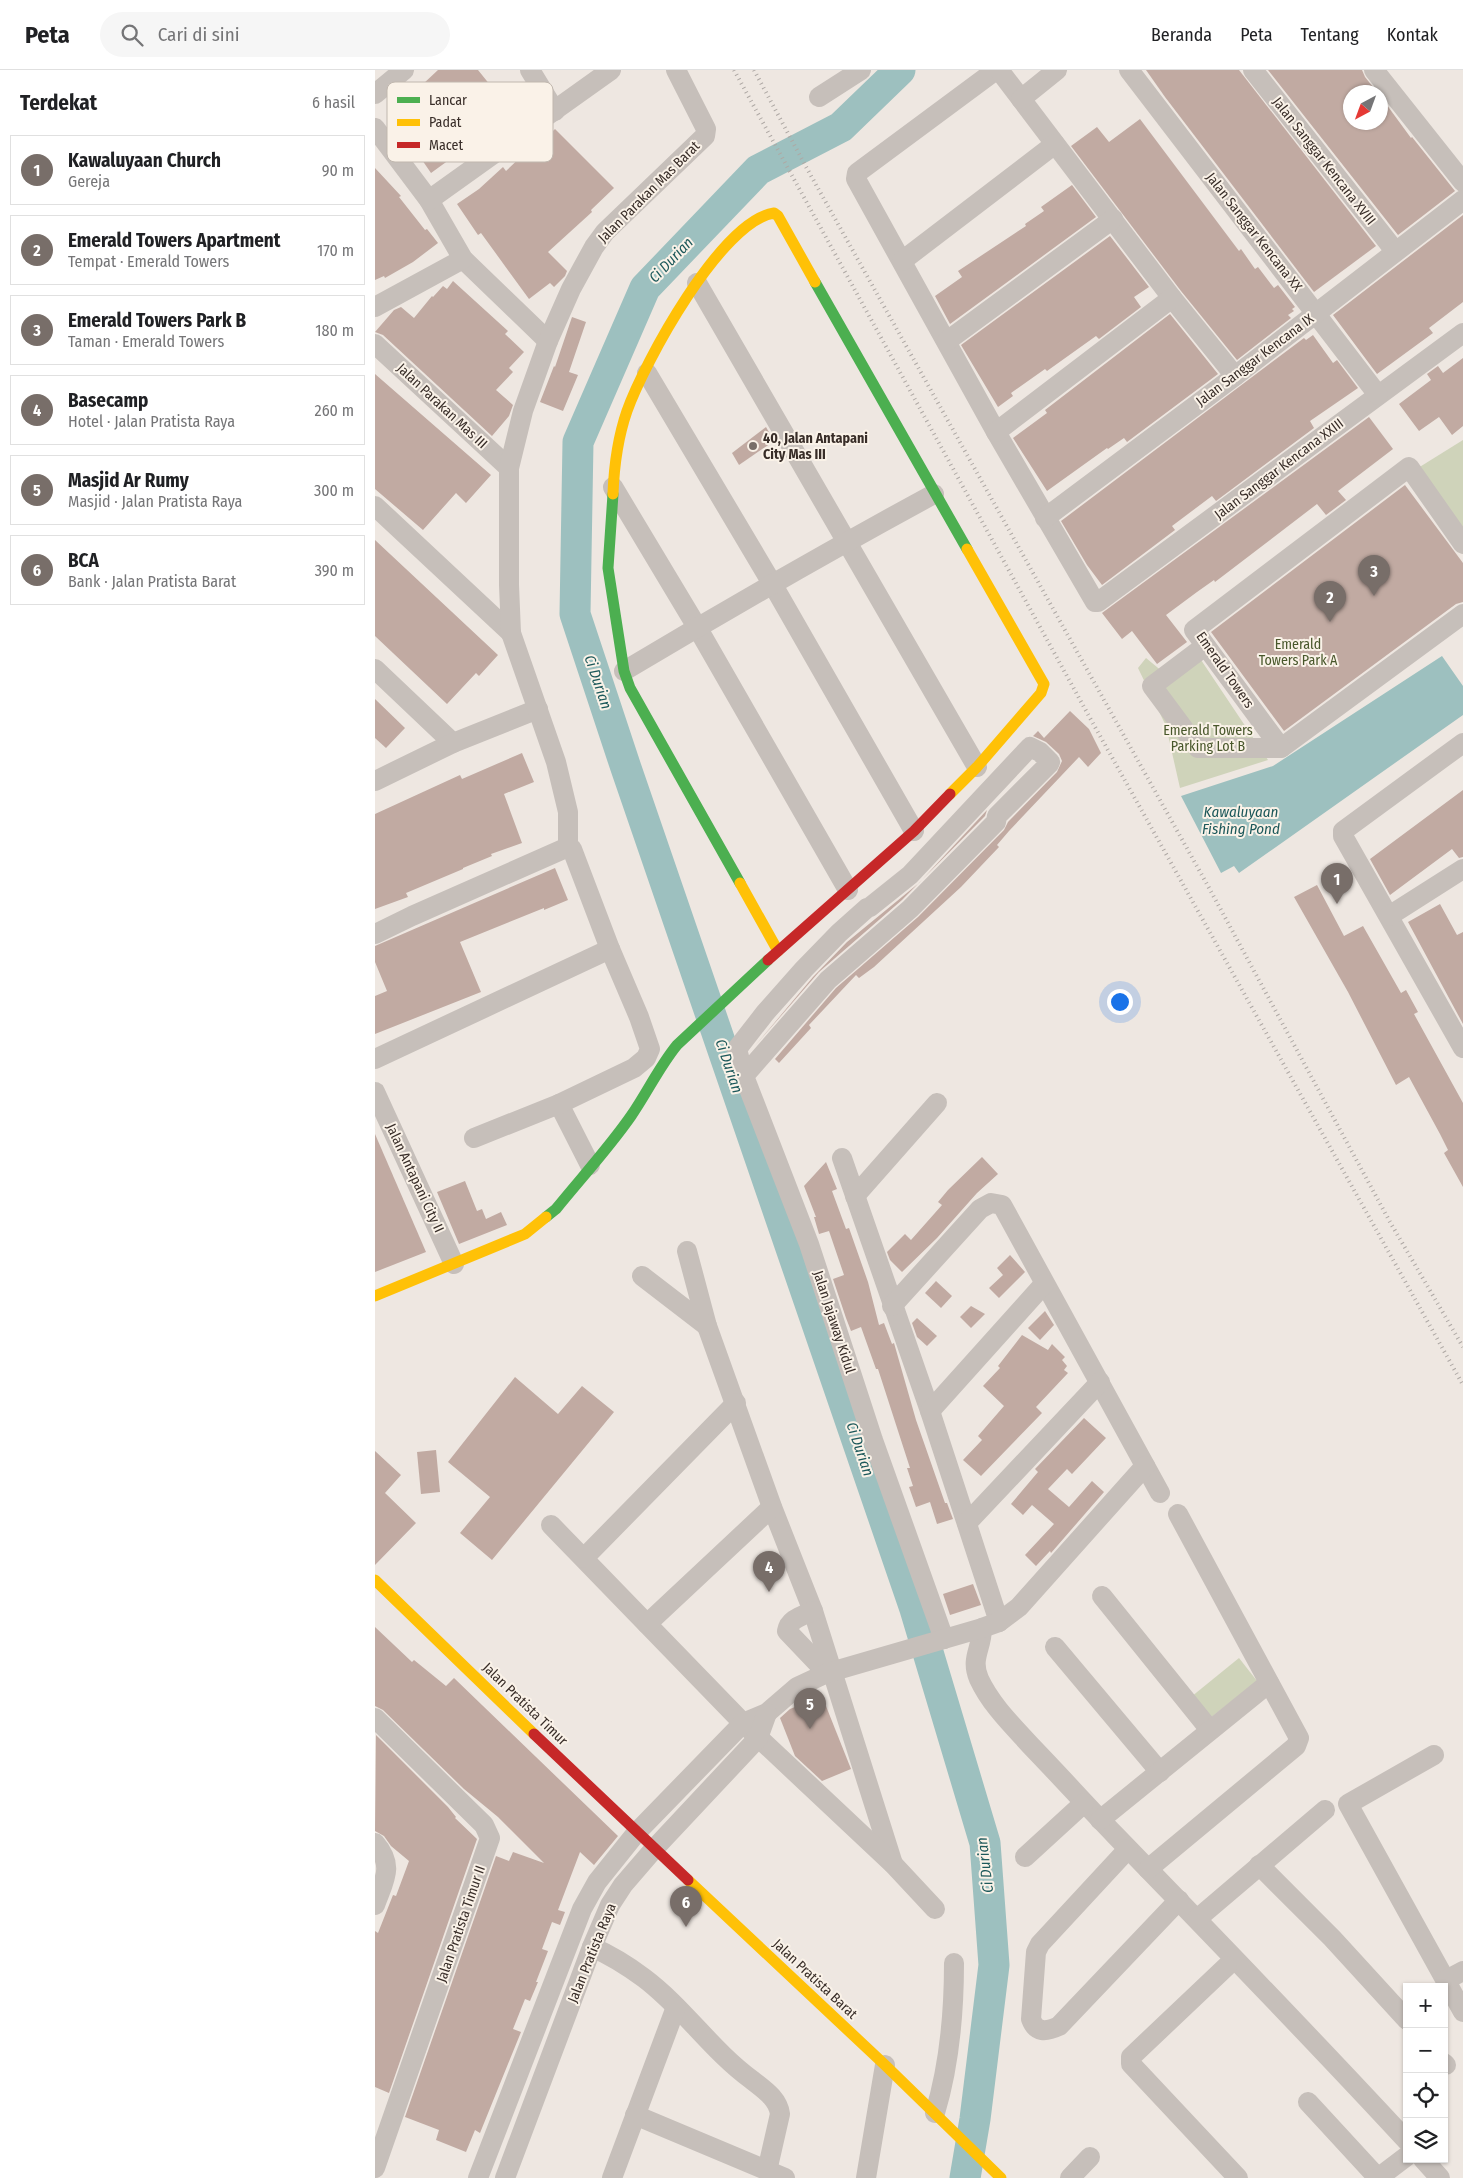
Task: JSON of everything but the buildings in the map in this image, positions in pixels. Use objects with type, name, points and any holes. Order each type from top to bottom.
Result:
[{"type":"street","points":[[390,82],[404,70]]},
{"type":"street","points":[[530,70],[537,82]]},
{"type":"street","points":[[553,108],[555,111],[611,70]]},
{"type":"street","name":"Jalan Parakan Mas Barat","points":[[548,342],[571,289],[594,247],[605,232],[705,136],[706,129],[676,70]]},
{"type":"street","points":[[1045,518],[902,261],[856,176],[857,173],[998,70],[1172,298],[1235,376]]},
{"type":"street","points":[[1021,98],[1057,70]]},
{"type":"street","name":"Jalan Sanggar Kencana XX","points":[[1129,70],[1378,395]]},
{"type":"street","name":"Jalan Sanggar Kencana XVIII","points":[[1253,70],[1395,251]]},
{"type":"street","points":[[1374,70],[1463,182]]},
{"type":"street","points":[[819,97],[853,72]]},
{"type":"street","points":[[375,94],[387,84]]},
{"type":"street","points":[[375,128],[387,144]]},
{"type":"street","points":[[902,261],[1055,144]]},
{"type":"street","points":[[400,162],[429,200],[463,258],[548,342],[523,411],[509,468],[509,585],[511,633],[556,762],[568,812],[568,847]]},
{"type":"street","points":[[429,200],[483,162]]},
{"type":"street","name":"Jalan Sanggar Kencana IX","points":[[1045,518],[1235,376],[1463,200]]},
{"type":"street","points":[[375,1296],[525,1234],[556,1209],[632,1115],[664,1061],[677,1045],[777,951],[914,831],[977,767],[1041,693],[1044,684],[1040,674],[934,494],[778,216],[774,213],[767,214],[748,225],[727,245],[697,284],[667,327],[647,373],[627,411],[619,442],[613,487],[608,568],[624,672],[630,688],[777,951]]},
{"type":"street","points":[[947,341],[1113,219]]},
{"type":"street","points":[[375,307],[463,258]]},
{"type":"street","points":[[697,284],[977,767]]},
{"type":"street","points":[[996,432],[1172,298]]},
{"type":"street","name":"Jalan Sanggar Kencana XXIII","points":[[1045,518],[1095,602],[1099,602],[1463,333]]},
{"type":"street","name":"Jalan Parakan Mas III","points":[[375,344],[509,468]]},
{"type":"street","points":[[647,373],[773,585],[914,831]]},
{"type":"street","name":"Emerald Towers","points":[[1281,748],[1194,630],[1409,467],[1463,544]]},
{"type":"street","points":[[613,487],[697,627],[848,890]]},
{"type":"street","points":[[624,672],[697,627],[847,541],[934,494]]},
{"type":"street","points":[[375,506],[511,633]]},
{"type":"street","points":[[1205,646],[1153,686],[1197,748],[1281,748],[1463,614]]},
{"type":"street","points":[[375,668],[453,743]]},
{"type":"street","points":[[375,781],[453,743],[538,709]]},
{"type":"street","points":[[1463,743],[1343,831],[1343,836],[1463,1048]]},
{"type":"street","name":"Jalan Jajaway Kidul","points":[[744,1076],[828,980],[935,885],[996,822],[997,816],[1033,782],[1050,762],[1040,752],[1030,747],[910,876],[867,908],[839,933],[765,1013],[737,1049],[744,1076],[809,1244],[873,1440],[942,1640]]},
{"type":"street","points":[[375,934],[568,847]]},
{"type":"street","points":[[474,1138],[559,1104],[634,1068],[646,1058],[650,1050],[639,1017],[610,949],[573,849],[568,847]]},
{"type":"street","points":[[1389,916],[1463,869]]},
{"type":"street","points":[[375,1059],[610,949]]},
{"type":"street","name":"Jalan Antapani City II","points":[[375,1092],[454,1264]]},
{"type":"street","points":[[855,1196],[937,1103]]},
{"type":"street","points":[[559,1104],[590,1165]]},
{"type":"street","points":[[842,1158],[967,1523],[991,1625],[975,1657],[975,1667],[980,1681],[1000,1711],[1084,1804],[1179,1900],[1403,2137]]},
{"type":"street","points":[[892,1306],[980,1209],[991,1203],[1002,1205],[1160,1493]]},
{"type":"street","points":[[687,1251],[707,1326],[772,1507],[813,1612],[829,1672],[893,1864]]},
{"type":"street","points":[[642,1276],[707,1326]]},
{"type":"street","points":[[930,1411],[1045,1284]]},
{"type":"street","points":[[967,1523],[1100,1382]]},
{"type":"street","points":[[584,1558],[736,1403]]},
{"type":"street","points":[[743,1723],[767,1713],[797,1687],[829,1672],[991,1625],[1019,1607],[1145,1466]]},
{"type":"street","points":[[647,1624],[772,1507]]},
{"type":"street","points":[[1148,1869],[1296,1746],[1299,1738],[1177,1514]]},
{"type":"street","points":[[551,1525],[743,1723],[893,1864],[935,1909]]},
{"type":"street","name":"Jalan Pratista Timur","points":[[375,1580],[654,1848]]},
{"type":"street","points":[[1102,1596],[1210,1730]]},
{"type":"street","points":[[813,1612],[792,1620],[788,1625],[787,1631],[829,1672]]},
{"type":"street","points":[[1055,1647],[1160,1772]]},
{"type":"street","points":[[1100,1820],[1269,1683]]},
{"type":"street","name":"Jalan Pratista Raya","points":[[505,2178],[610,1904],[623,1885],[654,1848],[758,1738],[767,1713]]},
{"type":"street","name":"Jalan Pratista Timur II","points":[[375,1718],[484,1825],[490,1838],[382,2128],[375,2168]]},
{"type":"street","name":"Jalan Pratista Raya","points":[[478,2178],[570,1938],[589,1894],[637,1832],[743,1723]]},
{"type":"street","points":[[1435,1755],[1348,1804],[1455,1976],[1463,2012]]},
{"type":"street","points":[[1025,1857],[1084,1804]]},
{"type":"street","points":[[1197,1919],[1325,1810]]},
{"type":"street","points":[[375,1843],[383,1853],[387,1868],[375,1905]]},
{"type":"street","name":"Jalan Pratista Barat","points":[[654,1848],[885,2065],[1001,2178]]},
{"type":"street","points":[[1129,1849],[1050,1933],[1036,1952],[1031,2018],[1034,2026],[1040,2030],[1047,2031],[1059,2026],[1179,1900]]},
{"type":"street","points":[[1259,1865],[1332,1938],[1403,2016]]},
{"type":"street","points":[[605,1871],[623,1885]]},
{"type":"street","points":[[592,1947],[645,1979],[676,2007],[723,2058],[771,2095],[776,2102],[780,2114],[776,2174],[635,2115]]},
{"type":"street","points":[[935,2113],[947,2068],[952,2030],[955,1963]]},
{"type":"street","points":[[1227,1966],[1131,2057],[1131,2064],[1238,2178]]},
{"type":"street","points":[[611,2178],[676,2007]]},
{"type":"street","points":[[866,2178],[885,2065]]},
{"type":"street","points":[[1308,2102],[1378,2178],[1403,2159]]},
{"type":"street","points":[[1069,2178],[1090,2157]]},
{"type":"street","points":[[1427,2163],[1440,2178]]},
{"type":"green space","points":[[1463,440],[1463,528],[1418,468]]},
{"type":"green space","name":"Emerald Towers Parking Lot B","points":[[1197,654],[1268,760],[1180,788],[1166,726],[1138,668],[1146,658],[1169,677]]},
{"type":"green space","points":[[1239,1658],[1257,1681],[1209,1719],[1191,1697]]},
{"type":"water","name":"Kawaluyaan Fishing Pond","points":[[1442,656],[1463,686],[1463,715],[1239,873],[1234,866],[1221,873],[1181,796],[1273,766]]},
{"type":"waterway","name":"Ci Durian","points":[[900,70],[841,127],[758,170],[645,288],[578,442],[575,614],[626,768],[915,1609],[985,1843],[994,1965],[975,2119],[965,2178]]},
{"type":"railway","points":[[734,70],[1090,718],[1463,1385]]},
{"type":"railway","points":[[754,70],[805,165],[1208,886],[1390,1222],[1463,1347]]},
{"type":"traffic: fast","points":[[815,282],[967,549]]},
{"type":"traffic: fast","points":[[613,494],[608,568],[624,671],[630,688],[740,883]]},
{"type":"traffic: fast","points":[[546,1217],[556,1209],[604,1152],[637,1107],[664,1062],[677,1045],[768,960]]},
{"type":"traffic: slow","points":[[613,494],[615,463],[621,431],[636,389],[667,329],[687,297],[731,241],[753,222],[774,213],[778,216],[815,282]]},
{"type":"traffic: slow","points":[[950,794],[977,767],[1041,693],[1044,684],[967,549]]},
{"type":"traffic: slow","points":[[740,883],[778,951]]},
{"type":"traffic: slow","points":[[375,1296],[525,1234],[546,1217]]},
{"type":"traffic: slow","points":[[375,1580],[534,1734]]},
{"type":"traffic: slow","points":[[688,1880],[885,2065],[1001,2178]]},
{"type":"traffic: jam","points":[[768,960],[914,831],[950,794]]},
{"type":"traffic: jam","points":[[534,1734],[688,1880]]},
{"type":"place","name":"40, Jalan Antapani City Mas III","points":[[753,446]]},
{"type":"place","name":"Emerald Towers Park B","points":[[1374,596]]},
{"type":"place","name":"Emerald Towers Apartment","points":[[1330,622]]},
{"type":"place","name":"Kawaluyaan Church","points":[[1337,904]]},
{"type":"place","name":"Basecamp","points":[[769,1592]]},
{"type":"place","name":"Masjid Ar Rumy","points":[[810,1729]]},
{"type":"place","name":"BCA","points":[[686,1927]]},
{"type":"park label","name":"Emerald Towers Park A","points":[[1298,652]]}]
